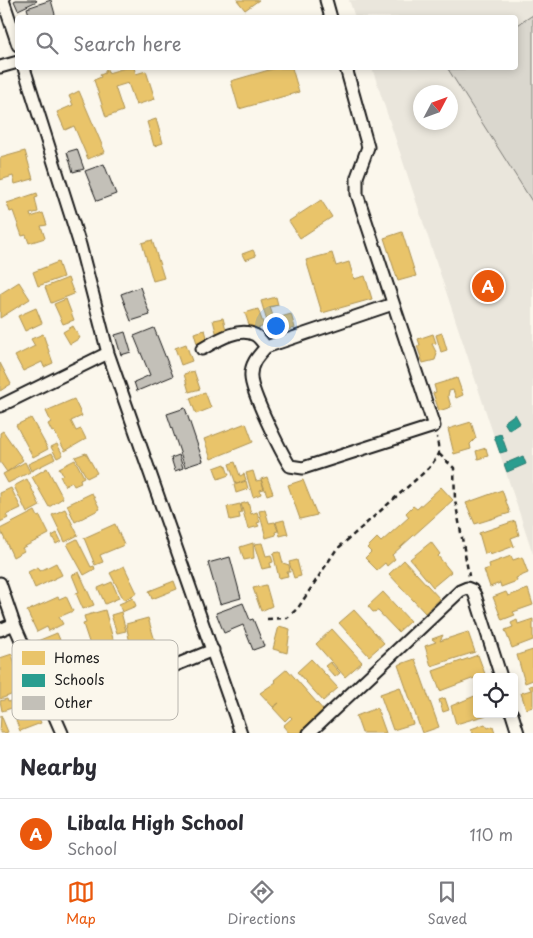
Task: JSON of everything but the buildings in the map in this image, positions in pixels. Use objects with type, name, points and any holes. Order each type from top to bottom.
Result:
[{"type":"street","points":[[3,0],[15,36]]},
{"type":"street","points":[[326,0],[330,15]]},
{"type":"street","points":[[0,67],[15,63]]},
{"type":"street","points":[[25,70],[80,245],[108,353],[242,733]]},
{"type":"street","points":[[347,70],[368,147],[357,176],[357,194],[434,426],[302,468],[290,466],[270,428],[250,379],[256,358],[266,347],[393,304]]},
{"type":"street","points":[[202,349],[235,333],[246,332],[256,335],[266,347]]},
{"type":"street","points":[[0,406],[108,353]]},
{"type":"street","points":[[0,583],[21,640]]},
{"type":"street","points":[[309,733],[460,591],[467,588],[472,590],[500,673]]},
{"type":"street","points":[[0,630],[14,624]]},
{"type":"street","points":[[178,664],[212,650]]},
{"type":"street","points":[[513,718],[518,733]]},
{"type":"street","points":[[57,720],[62,733]]},
{"type":"path","points":[[434,426],[439,454],[454,468],[454,500],[472,590]]},
{"type":"path","points":[[267,618],[287,618],[298,608],[336,550],[429,468],[439,454]]},
{"type":"shaded area","points":[[349,0],[533,0],[533,554],[373,70],[518,70],[518,15],[354,15]]},
{"type":"shaded area","points":[[533,15],[533,203],[449,70],[518,70],[518,25]]},
{"type":"place","name":"Libala High School","points":[[488,286]]}]
